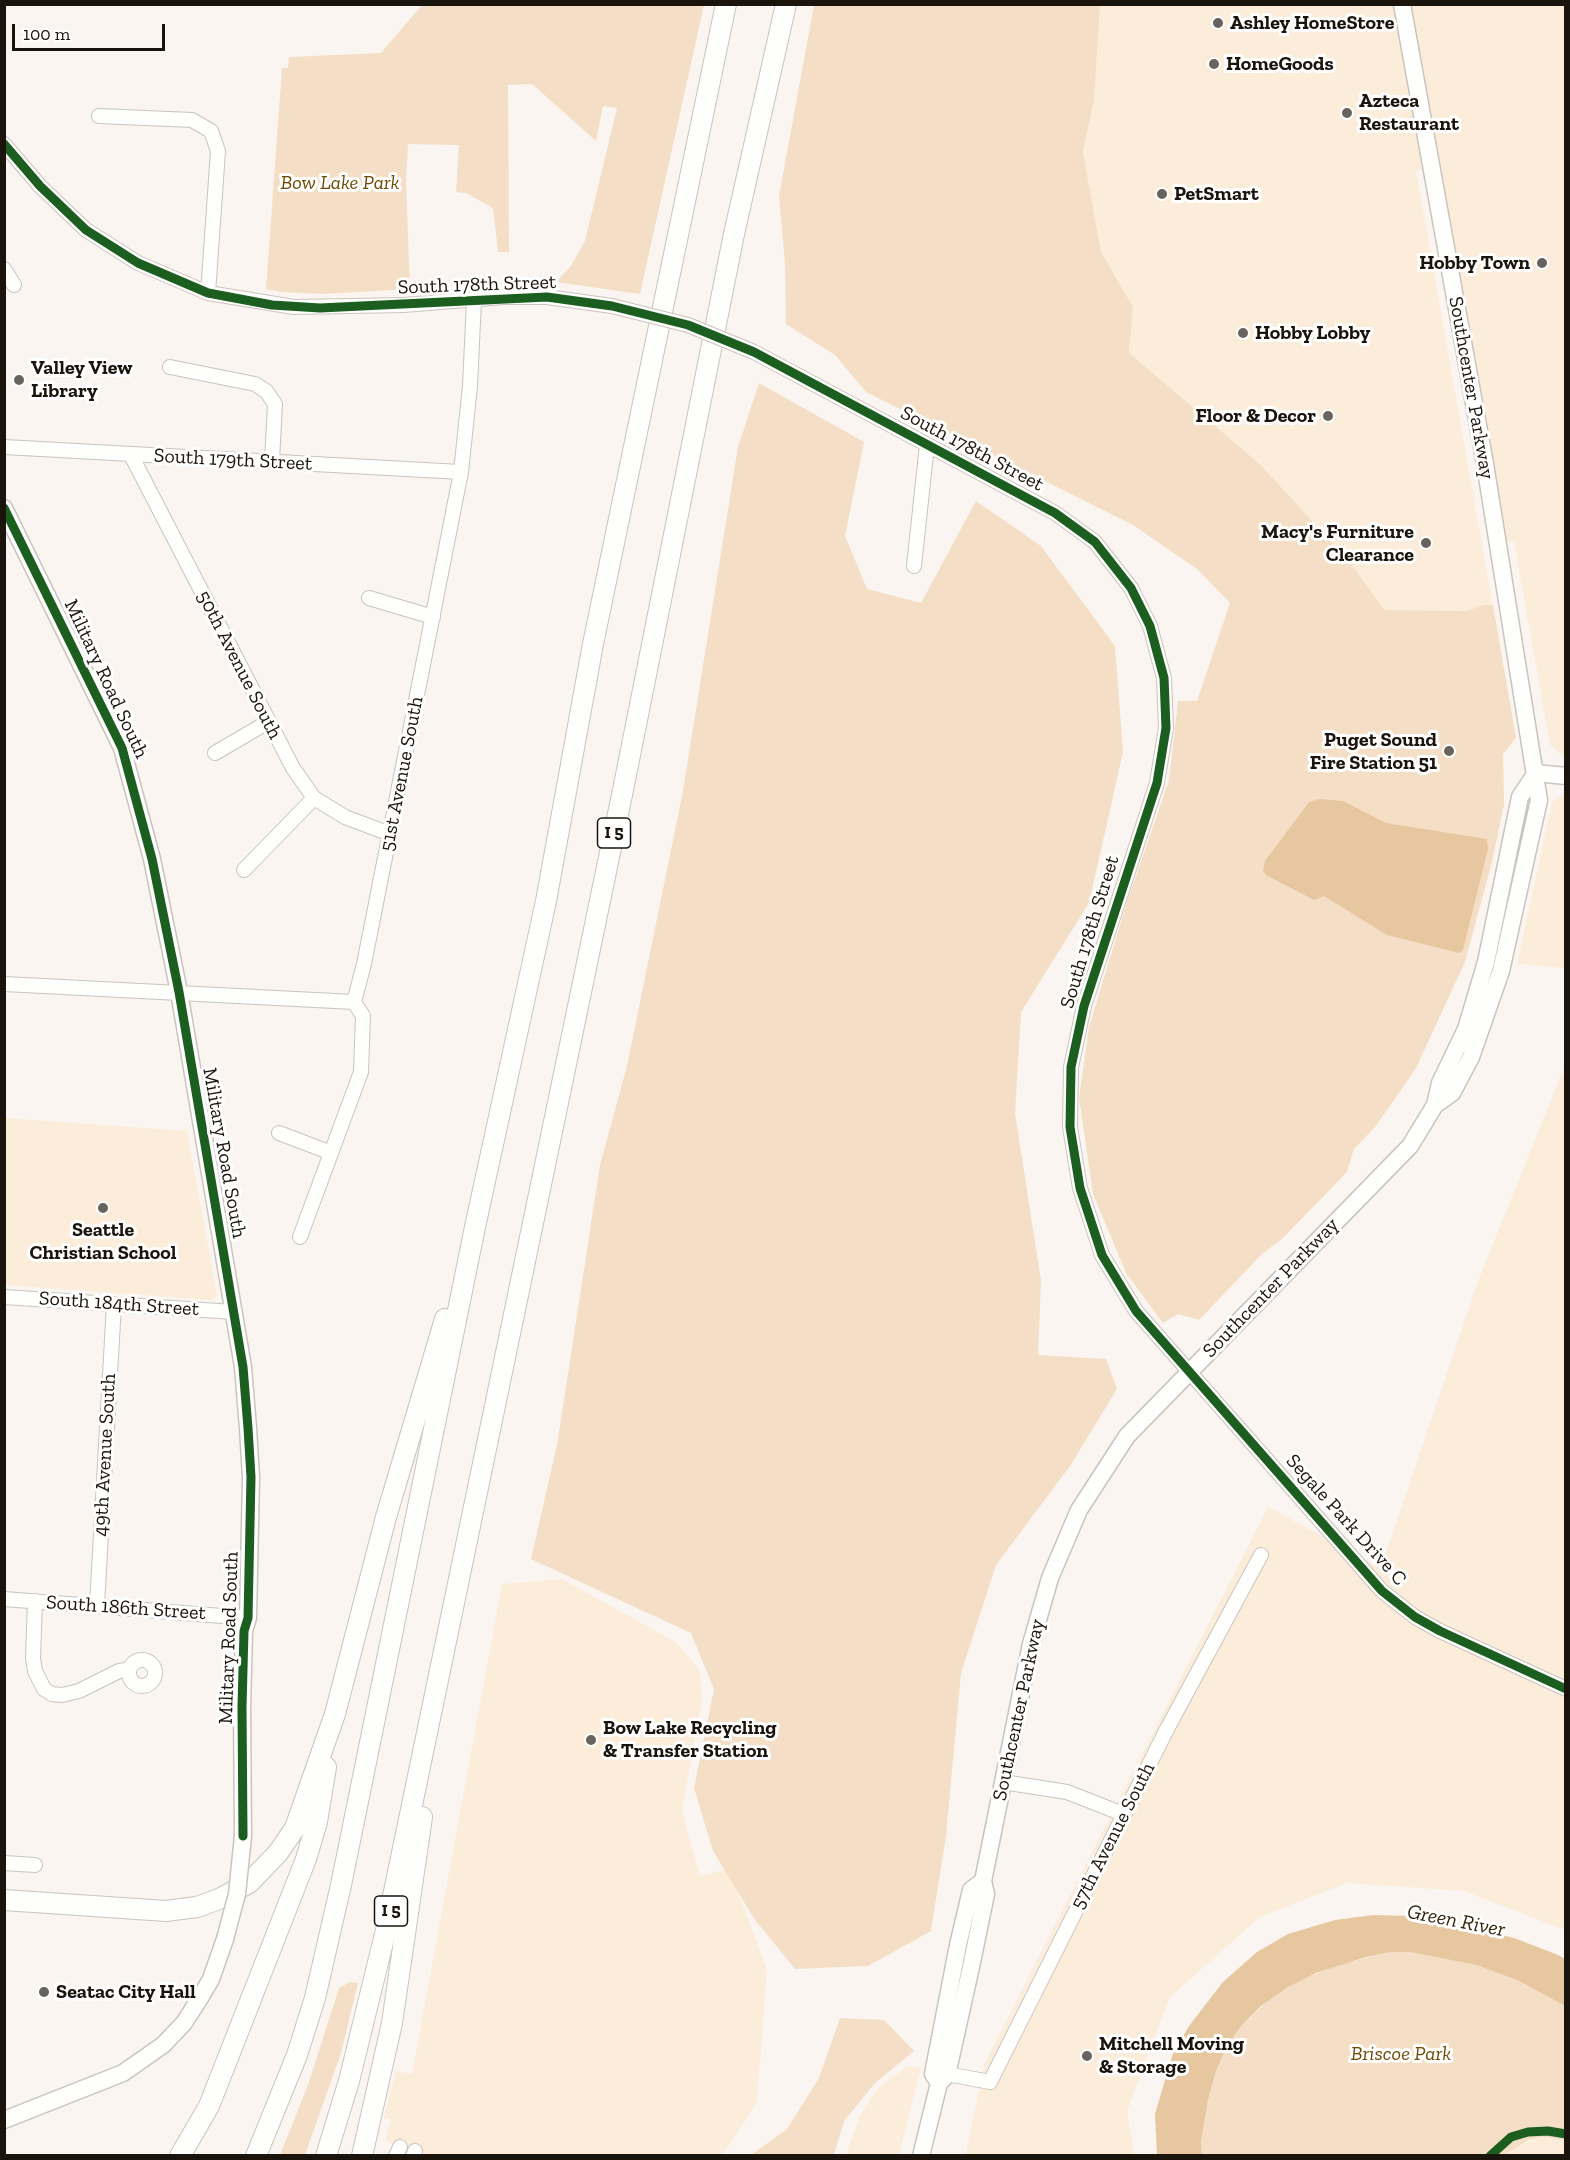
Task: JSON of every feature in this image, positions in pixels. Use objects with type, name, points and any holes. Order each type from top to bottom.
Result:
[{"type":"highway","points":[[256,2156],[297,2055],[315,1998],[343,1876],[475,1227],[546,901],[593,644],[641,426],[726,4]]},
{"type":"highway","name":"I 5","points":[[326,2156],[368,2010],[443,1662],[679,515],[734,234],[786,4]]},
{"type":"highway","points":[[4,1899],[166,1911],[197,1906],[219,1899],[249,1883],[278,1853],[295,1828],[335,1714],[416,1409],[475,1227]]},
{"type":"highway","points":[[362,2156],[392,2023],[443,1662]]},
{"type":"highway","points":[[180,2156],[208,2106],[306,1859],[317,1822],[335,1714]]},
{"type":"main road","name":"Southcenter Parkway","points":[[921,2156],[943,2079],[933,2074],[958,1945],[972,1890],[983,1881],[1032,1644],[1050,1578],[1079,1510],[1127,1436],[1410,1146],[1435,1105],[1452,1093],[1471,1057],[1502,971],[1539,801],[1486,470],[1402,4]]},
{"type":"main road","name":"Military Road South","points":[[4,508],[122,747],[152,859],[179,993],[243,1367],[251,1477],[248,1618],[253,1630],[250,1706],[244,1734],[243,1836],[237,1894],[211,1979],[184,2023],[156,2051],[123,2073],[4,2120]]},
{"type":"main road","points":[[1536,773],[1566,776]]},
{"type":"street","points":[[99,116],[192,120],[211,131],[218,151],[208,293]]},
{"type":"street","name":"South 178th Street","points":[[4,144],[40,186],[86,230],[138,263],[208,293],[272,305],[312,308],[547,297],[612,306],[688,325],[754,352],[1055,513],[1095,542],[1131,588],[1150,626],[1164,678],[1166,728],[1157,783],[1084,1006],[1071,1067],[1070,1127],[1080,1188],[1102,1255],[1136,1311],[1189,1373]]},
{"type":"street","points":[[4,269],[14,285]]},
{"type":"street","name":"51st Avenue South","points":[[300,1237],[329,1152],[361,1072],[363,1016],[354,1002],[390,834],[461,472],[470,386],[474,300]]},
{"type":"street","points":[[170,367],[255,384],[266,392],[275,404],[272,461]]},
{"type":"street","points":[[914,566],[927,445]]},
{"type":"street","name":"South 179th Street","points":[[4,447],[461,472]]},
{"type":"street","name":"50th Avenue South","points":[[131,455],[293,768],[314,798],[345,817],[390,834]]},
{"type":"street","points":[[369,598],[433,617]]},
{"type":"street","points":[[215,753],[268,722]]},
{"type":"street","points":[[244,870],[314,798]]},
{"type":"street","points":[[4,984],[354,1002]]},
{"type":"street","points":[[279,1133],[329,1152]]},
{"type":"street","name":"South 184th Street","points":[[4,1297],[234,1312]]},
{"type":"street","name":"49th Avenue South","points":[[97,1605],[114,1304]]},
{"type":"street","name":"Segale Park Drive C","points":[[1189,1373],[1382,1591],[1415,1617],[1440,1631],[1566,1689]]},
{"type":"street","name":"57th Avenue South","points":[[943,2079],[990,2082],[1123,1814],[1261,1555]]},
{"type":"street","name":"South 186th Street","points":[[4,1599],[248,1618]]},
{"type":"street","points":[[35,1601],[34,1671],[44,1689],[52,1694],[62,1695],[79,1691],[119,1671],[129,1670]]},
{"type":"street","points":[[1003,1782],[1067,1792],[1123,1814]]},
{"type":"street","points":[[4,1863],[35,1865]]},
{"type":"shaded area","points":[[1100,5],[1565,5],[1565,758],[1550,745],[1514,542],[1498,541],[1432,172],[1416,170],[1516,738],[1503,754],[1504,805],[1349,561],[1261,465],[1129,353],[1133,307],[1101,252],[1083,152],[1094,100]]},
{"type":"shaded area","points":[[1565,794],[1565,968],[1517,964],[1552,802]]},
{"type":"shaded area","points":[[1319,799],[1343,801],[1386,823],[1487,839],[1488,849],[1463,950],[1459,953],[1387,935],[1324,896],[1314,900],[1266,875],[1263,871],[1265,861],[1309,802]]},
{"type":"shaded area","points":[[1565,1065],[1565,1930],[1464,1891],[1347,1883],[1260,1917],[1170,1997],[1127,2111],[1134,2155],[965,2156],[985,2063],[1268,1507],[1381,1568],[1478,1281]]},
{"type":"shaded area","name":"Seattle Christian School","points":[[5,1118],[187,1131],[217,1295],[211,1300],[5,1285]]},
{"type":"shaded area","points":[[562,1579],[676,1642],[700,1671],[702,1700],[682,1811],[700,1876],[729,1869],[767,1970],[757,2102],[726,2150],[718,2156],[425,2155],[385,2141],[391,2119],[384,2118],[396,2071],[412,2074],[502,1584]]},
{"type":"shaded area","points":[[1373,1915],[1409,1916],[1449,1922],[1514,1938],[1558,1955],[1565,1959],[1565,2006],[1517,1980],[1476,1965],[1410,1952],[1390,1952],[1363,1958],[1316,1973],[1288,1987],[1261,2006],[1241,2026],[1227,2046],[1216,2071],[1208,2100],[1201,2142],[1202,2155],[1157,2155],[1155,2114],[1173,2053],[1189,2026],[1223,1982],[1257,1952],[1288,1934],[1335,1920]]},
{"type":"shaded area","points":[[907,2066],[921,2068],[899,2155],[846,2155],[860,2116],[877,2089]]},
{"type":"shaded area","points":[[1543,2137],[1565,2140],[1565,2155],[1502,2156],[1516,2146]]},
{"type":"green space","name":"Bow Lake Park","points":[[422,5],[704,5],[640,294],[556,282],[571,266],[585,241],[617,108],[603,106],[596,141],[532,84],[508,85],[509,252],[498,252],[493,208],[466,193],[456,192],[459,145],[408,144],[406,180],[410,289],[324,294],[266,289],[282,68],[288,68],[289,57],[381,53]]},
{"type":"green space","points":[[814,5],[1100,5],[1094,100],[1083,152],[1101,252],[1133,307],[1129,353],[1261,465],[1349,561],[1384,610],[1467,611],[1484,605],[1493,605],[1516,738],[1503,754],[1504,805],[1492,862],[1465,962],[1416,1068],[1376,1126],[1354,1149],[1347,1172],[1283,1238],[1262,1254],[1199,1320],[1178,1314],[1163,1323],[1126,1273],[1093,1194],[1079,1098],[1089,1027],[1128,899],[1169,780],[1178,701],[1197,701],[1230,603],[1197,569],[1133,525],[866,392],[835,355],[786,324],[785,263],[779,196]]},
{"type":"green space","points":[[759,383],[864,442],[845,536],[867,589],[921,603],[976,501],[1041,546],[1115,646],[1123,752],[1089,903],[1021,1012],[1015,1113],[1041,1281],[1038,1355],[1106,1359],[1117,1389],[1070,1466],[996,1565],[961,1673],[946,1836],[931,1931],[868,1966],[795,1969],[755,1920],[713,1851],[694,1788],[714,1689],[691,1633],[531,1559],[557,1445],[600,1165],[627,1066],[683,791],[738,447]]},
{"type":"green space","name":"Briscoe Park","points":[[1390,1952],[1410,1952],[1476,1965],[1517,1980],[1565,2006],[1565,2140],[1543,2137],[1529,2140],[1502,2156],[1202,2156],[1201,2143],[1208,2100],[1216,2071],[1227,2046],[1241,2026],[1273,1996],[1302,1979],[1342,1964]]},
{"type":"green space","points":[[350,1982],[358,1983],[341,2053],[305,2155],[280,2155],[308,2085],[339,1988]]},
{"type":"green space","points":[[840,2018],[884,2020],[914,2051],[875,2083],[844,2121],[834,2155],[751,2155],[787,2129],[819,2078]]},
{"type":"cycle path","points":[[4,144],[40,186],[86,230],[138,263],[208,293],[272,305],[320,308],[547,297],[612,306],[688,325],[754,352],[1055,513],[1095,542],[1131,588],[1150,626],[1164,678],[1166,728],[1157,783],[1084,1006],[1071,1067],[1070,1127],[1080,1188],[1102,1255],[1136,1311],[1382,1591],[1415,1617],[1440,1631],[1566,1689]]},
{"type":"cycle path","points":[[4,508],[122,748],[152,859],[179,992],[243,1367],[248,1428],[251,1477],[248,1618],[244,1631],[242,1707],[243,1836]]},
{"type":"cycle path","points":[[1490,2156],[1511,2137],[1528,2132],[1548,2131],[1566,2134]]},
{"type":"place","name":"Ashley HomeStore","points":[[1218,23]]},
{"type":"place","name":"HomeGoods","points":[[1214,64]]},
{"type":"place","name":"Azteca Restaurant","points":[[1347,113]]},
{"type":"place","name":"PetSmart","points":[[1162,194]]},
{"type":"place","name":"Hobby Town","points":[[1542,263]]},
{"type":"place","name":"Hobby Lobby","points":[[1243,333]]},
{"type":"place","name":"Valley View Library","points":[[19,380]]},
{"type":"place","name":"Floor & Decor","points":[[1328,416]]},
{"type":"place","name":"Macy's Furniture Clearance","points":[[1426,543]]},
{"type":"place","name":"Puget Sound Fire Station 51","points":[[1449,751]]},
{"type":"place","name":"Seattle Christian School","points":[[103,1208]]},
{"type":"place","name":"Bow Lake Recycling & Transfer Station","points":[[591,1740]]},
{"type":"place","name":"Seatac City Hall","points":[[44,1992]]},
{"type":"place","name":"Mitchell Moving & Storage","points":[[1087,2056]]},
{"type":"water label","name":"Green River","points":[[1456,1921]]}]
